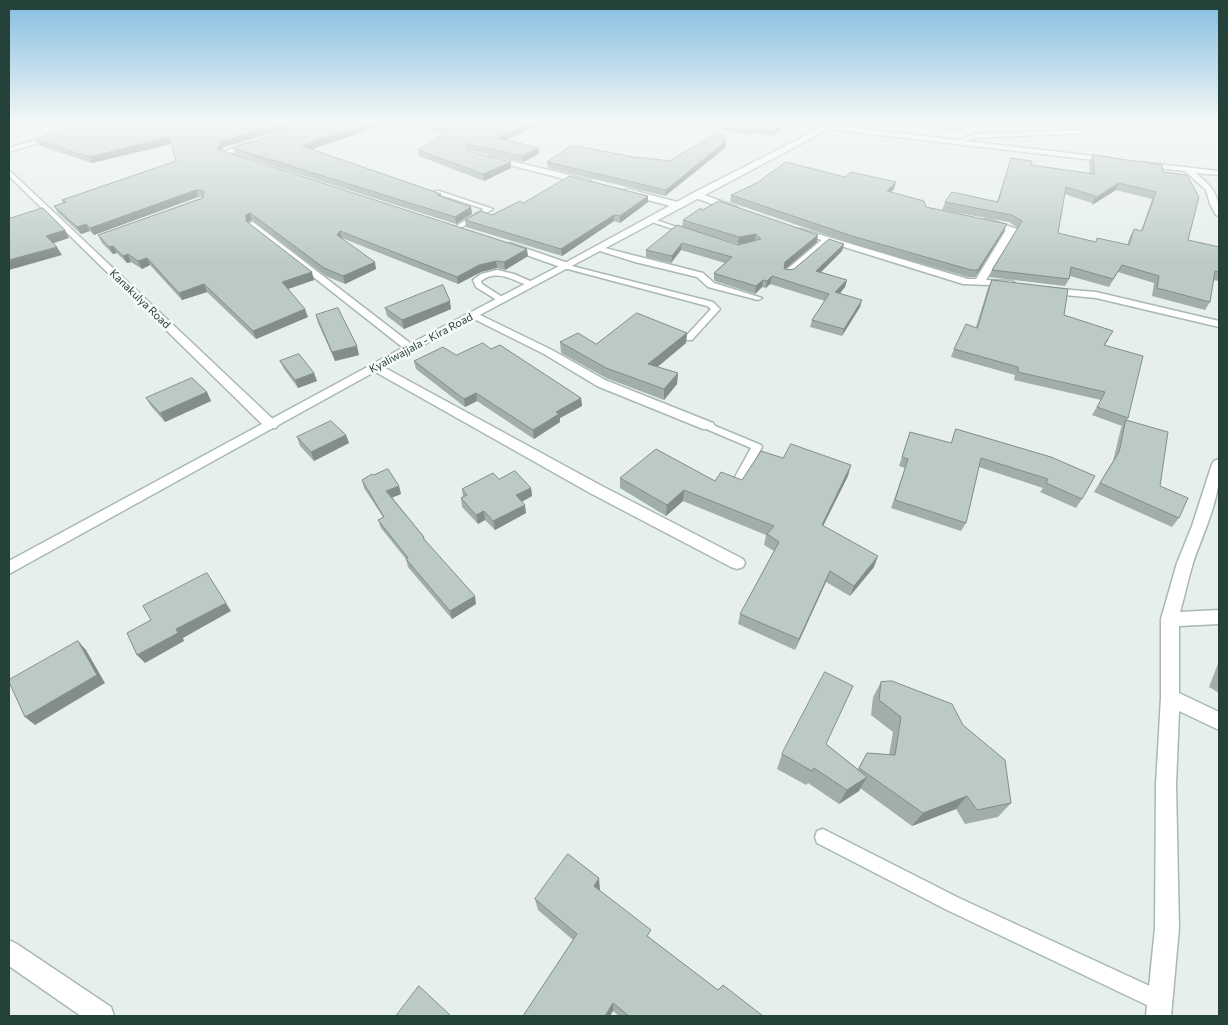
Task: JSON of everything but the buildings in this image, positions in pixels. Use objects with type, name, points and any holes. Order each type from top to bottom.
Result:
[{"type":"street","points":[[543,171],[594,184]]},
{"type":"street","name":"Kyaliwajjala - Kira Road","points":[[9,568],[410,348],[743,171]]},
{"type":"street","points":[[1190,171],[1210,189],[1214,204],[1219,213]]},
{"type":"street","points":[[1202,171],[1219,173]]},
{"type":"street","name":"Kanakulya Road","points":[[11,177],[88,242],[271,425]]},
{"type":"street","points":[[622,191],[678,205]]},
{"type":"street","points":[[696,195],[740,211]]},
{"type":"street","points":[[979,282],[1012,229],[980,221]]},
{"type":"street","points":[[253,224],[410,348]]},
{"type":"street","points":[[785,227],[966,282],[1017,286]]},
{"type":"street","points":[[500,243],[567,266]]},
{"type":"street","points":[[1034,288],[1096,295],[1219,324]]},
{"type":"street","points":[[474,315],[548,352],[601,383],[708,426]]},
{"type":"street","points":[[376,368],[594,488],[737,563]]},
{"type":"street","points":[[1159,1008],[1167,928],[1166,784],[1170,698],[1170,619],[1185,563],[1200,526],[1219,464]]},
{"type":"street","points":[[1170,619],[1219,617]]},
{"type":"street","points":[[1170,698],[1219,721]]},
{"type":"street","points":[[9,952],[102,1016]]},
{"type":"lane","points":[[437,192],[490,209],[455,229]]},
{"type":"lane","points":[[651,220],[696,235]]},
{"type":"lane","points":[[788,273],[827,240]]},
{"type":"lane","points":[[600,248],[638,260],[700,275],[711,285],[758,298]]},
{"type":"lane","points":[[567,266],[710,304],[716,309],[689,338]]},
{"type":"lane","points":[[503,300],[479,285],[477,280],[490,272],[498,272],[533,284]]},
{"type":"lane","points":[[708,426],[757,447],[740,477]]},
{"type":"lane","points":[[823,836],[1159,1008]]}]
